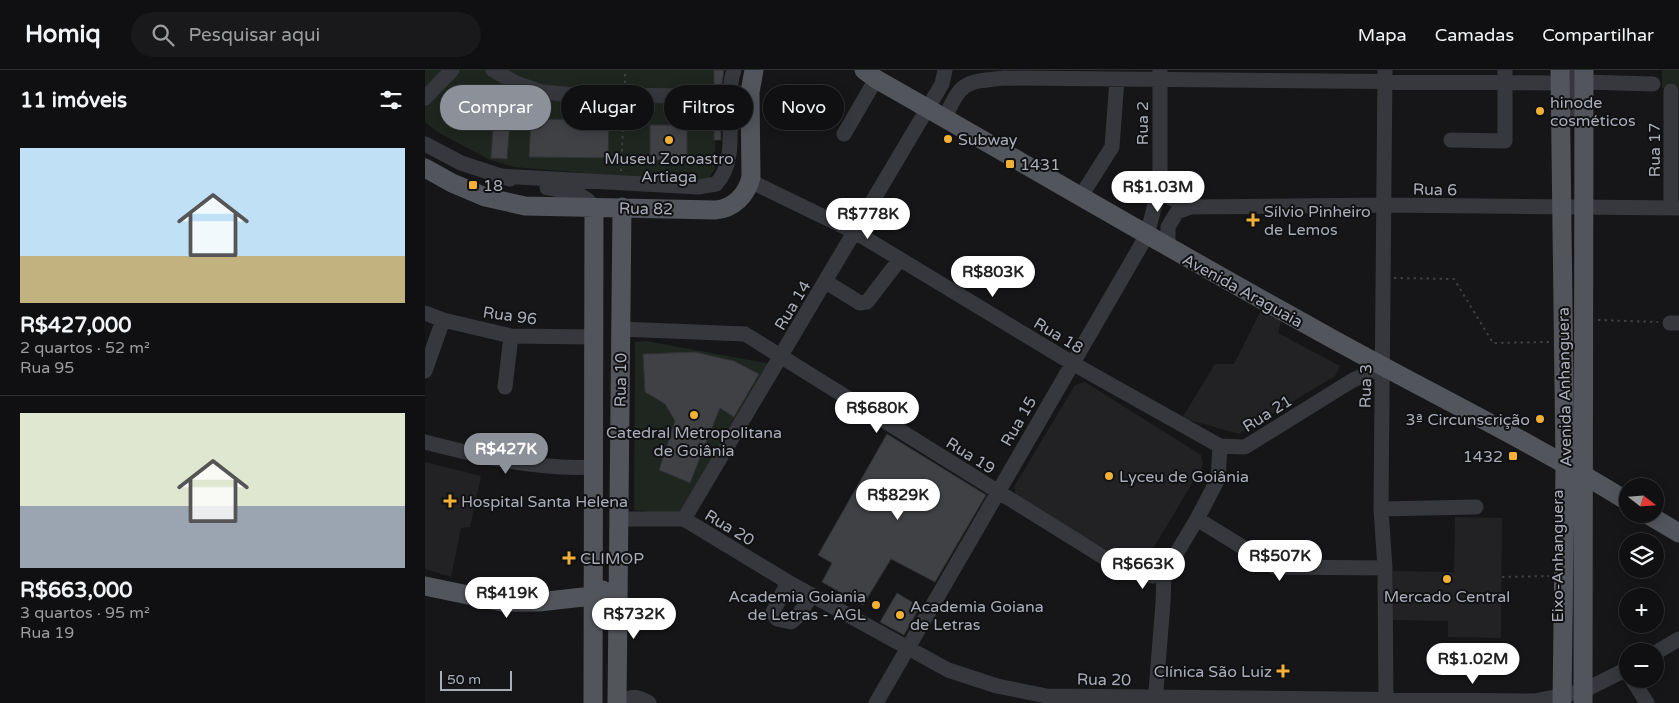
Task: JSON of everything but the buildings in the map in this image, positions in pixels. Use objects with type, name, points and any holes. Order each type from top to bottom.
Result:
[{"type":"main road","points":[[750,181],[752,167],[750,92],[754,70]]},
{"type":"main road","name":"Avenida Anhanguera","points":[[1573,74],[1573,208],[1563,342],[1575,470],[1564,576],[1573,699]]},
{"type":"main road","name":"Avenida Araguaia","points":[[870,75],[1168,248],[1383,367],[1575,470],[1619,497]]},
{"type":"main road","name":"Rua 82","points":[[425,168],[452,183],[485,197],[525,206],[719,210],[727,208],[738,200],[750,181]]},
{"type":"main road","name":"Rua 10","points":[[617,703],[622,207]]},
{"type":"main road","name":"Rua 10","points":[[593,703],[594,208]]},
{"type":"main road","name":"Avenida Anhanguera","points":[[1573,208],[1583,319],[1575,470],[1573,699]]},
{"type":"main road","points":[[593,337],[615,392],[619,416]]},
{"type":"main road","points":[[1662,523],[1679,533]]},
{"type":"main road","points":[[425,586],[503,602],[539,602],[592,596],[601,592],[617,578]]},
{"type":"street","points":[[425,98],[452,70]]},
{"type":"street","points":[[493,70],[516,83],[550,92],[573,95],[664,96]]},
{"type":"street","name":"Rua 82","points":[[500,176],[712,186],[719,182],[726,169],[730,149],[729,97],[734,70]]},
{"type":"street","points":[[945,72],[963,86]]},
{"type":"street","name":"Rua 14","points":[[684,518],[942,84],[945,72]]},
{"type":"street","points":[[945,118],[953,98],[963,86],[1004,74],[1117,79],[1160,75],[1505,76],[1573,74],[1653,77],[1654,91],[1675,92]]},
{"type":"street","name":"Eixo-Anhanguera","points":[[1573,74],[1577,118],[1573,208],[1575,470]]},
{"type":"street","points":[[844,134],[870,75]]},
{"type":"street","name":"Rua 2","points":[[1147,235],[1160,186],[1160,75]]},
{"type":"street","name":"Rua 3","points":[[1385,76],[1381,509],[1385,568],[1385,701]]},
{"type":"street","points":[[1451,140],[1505,141],[1505,76]]},
{"type":"street","points":[[1081,196],[1112,147],[1117,79]]},
{"type":"street","name":"Rua 17","points":[[1675,92],[1675,208]]},
{"type":"street","name":"Rua 82","points":[[425,144],[461,163],[500,176],[538,187],[573,192],[587,199],[594,208]]},
{"type":"street","name":"Rua 18","points":[[750,181],[855,232],[1071,363],[1219,446]]},
{"type":"street","points":[[622,207],[629,193],[639,184]]},
{"type":"street","name":"Rua 6","points":[[1160,186],[1166,196],[1191,207],[1675,208]]},
{"type":"street","points":[[1168,248],[1168,227],[1177,212],[1191,207]]},
{"type":"street","name":"Rua 15","points":[[876,703],[1071,363],[1147,235]]},
{"type":"street","points":[[826,282],[860,303],[864,303],[867,302],[901,259]]},
{"type":"street","name":"Rua 96","points":[[425,313],[443,320],[511,336],[593,337]]},
{"type":"street","points":[[425,371],[443,320]]},
{"type":"street","name":"Rua 19","points":[[621,329],[745,334],[1123,570],[1152,576],[1163,574]]},
{"type":"street","points":[[505,387],[511,336]]},
{"type":"street","name":"Rua 21","points":[[1219,446],[1245,447],[1353,380],[1383,367]]},
{"type":"street","points":[[425,442],[492,458],[555,466],[593,467]]},
{"type":"street","points":[[1155,700],[1163,603],[1163,574],[1197,519],[1218,479],[1219,446]]},
{"type":"street","points":[[1381,509],[1476,506]]},
{"type":"street","name":"Rua 20","points":[[618,520],[684,518],[788,582],[948,670],[997,686],[1047,696],[1155,700],[1535,701],[1573,699],[1619,676]]},
{"type":"street","points":[[1197,519],[1275,567],[1385,568]]},
{"type":"street","points":[[788,582],[775,604],[773,612],[777,619],[791,622],[813,595]]},
{"type":"street","points":[[1664,648],[1679,639]]},
{"type":"street","points":[[1638,688],[1647,703]]},
{"type":"street","points":[[617,703],[629,696],[649,703]]},
{"type":"path","points":[[1384,278],[1455,280],[1493,343],[1563,342]]},
{"type":"path","points":[[1583,319],[1674,323]]},
{"type":"path","points":[[1501,577],[1564,576]]},
{"type":"shaded area","points":[[425,70],[716,70],[716,85],[664,85],[664,130],[715,130],[715,169],[706,182],[624,179],[513,167],[490,160],[439,133],[425,122]]},
{"type":"shaded area","points":[[1662,70],[1679,70],[1679,89],[1662,88]]},
{"type":"shaded area","points":[[1262,308],[1282,318],[1278,333],[1340,366],[1335,376],[1239,434],[1182,418],[1215,364],[1234,364]]},
{"type":"shaded area","points":[[646,341],[771,364],[680,516],[634,510],[635,342]]},
{"type":"shaded area","name":"Lyceu de Goiânia","points":[[1085,382],[1201,455],[1203,465],[1144,564],[1133,565],[1017,498],[1014,487],[1075,385]]},
{"type":"shaded area","name":"Hospital Santa Helena","points":[[425,462],[481,476],[470,527],[461,528],[451,577],[425,569]]},
{"type":"shaded area","name":"Mercado Central","points":[[1455,517],[1502,518],[1501,638],[1448,637],[1448,621],[1393,620],[1393,571],[1454,572]]},
{"type":"place","name":"hinode cosméticos","points":[[1540,111]]},
{"type":"place","name":"Subway","points":[[948,139]]},
{"type":"place","name":"Museu Zoroastro Artiaga","points":[[669,140]]},
{"type":"place","name":"1431","points":[[1010,164]]},
{"type":"place","name":"18","points":[[473,185]]},
{"type":"place","name":"Sílvio Pinheiro de Lemos","points":[[1253,220]]},
{"type":"place","name":"Catedral Metropolitana de Goiânia","points":[[694,415]]},
{"type":"place","name":"3ª Circunscrição","points":[[1540,419]]},
{"type":"place","name":"1432","points":[[1513,456]]},
{"type":"place","name":"Lyceu de Goiânia","points":[[1109,476]]},
{"type":"place","name":"Hospital Santa Helena","points":[[450,501]]},
{"type":"place","name":"CLIMOP","points":[[569,558]]},
{"type":"place","name":"Mercado Central","points":[[1447,579]]},
{"type":"place","name":"Academia Goiania de Letras - AGL","points":[[876,605]]},
{"type":"place","name":"Academia Goiana de Letras","points":[[900,615]]},
{"type":"place","name":"Clínica São Luiz","points":[[1283,671]]}]
